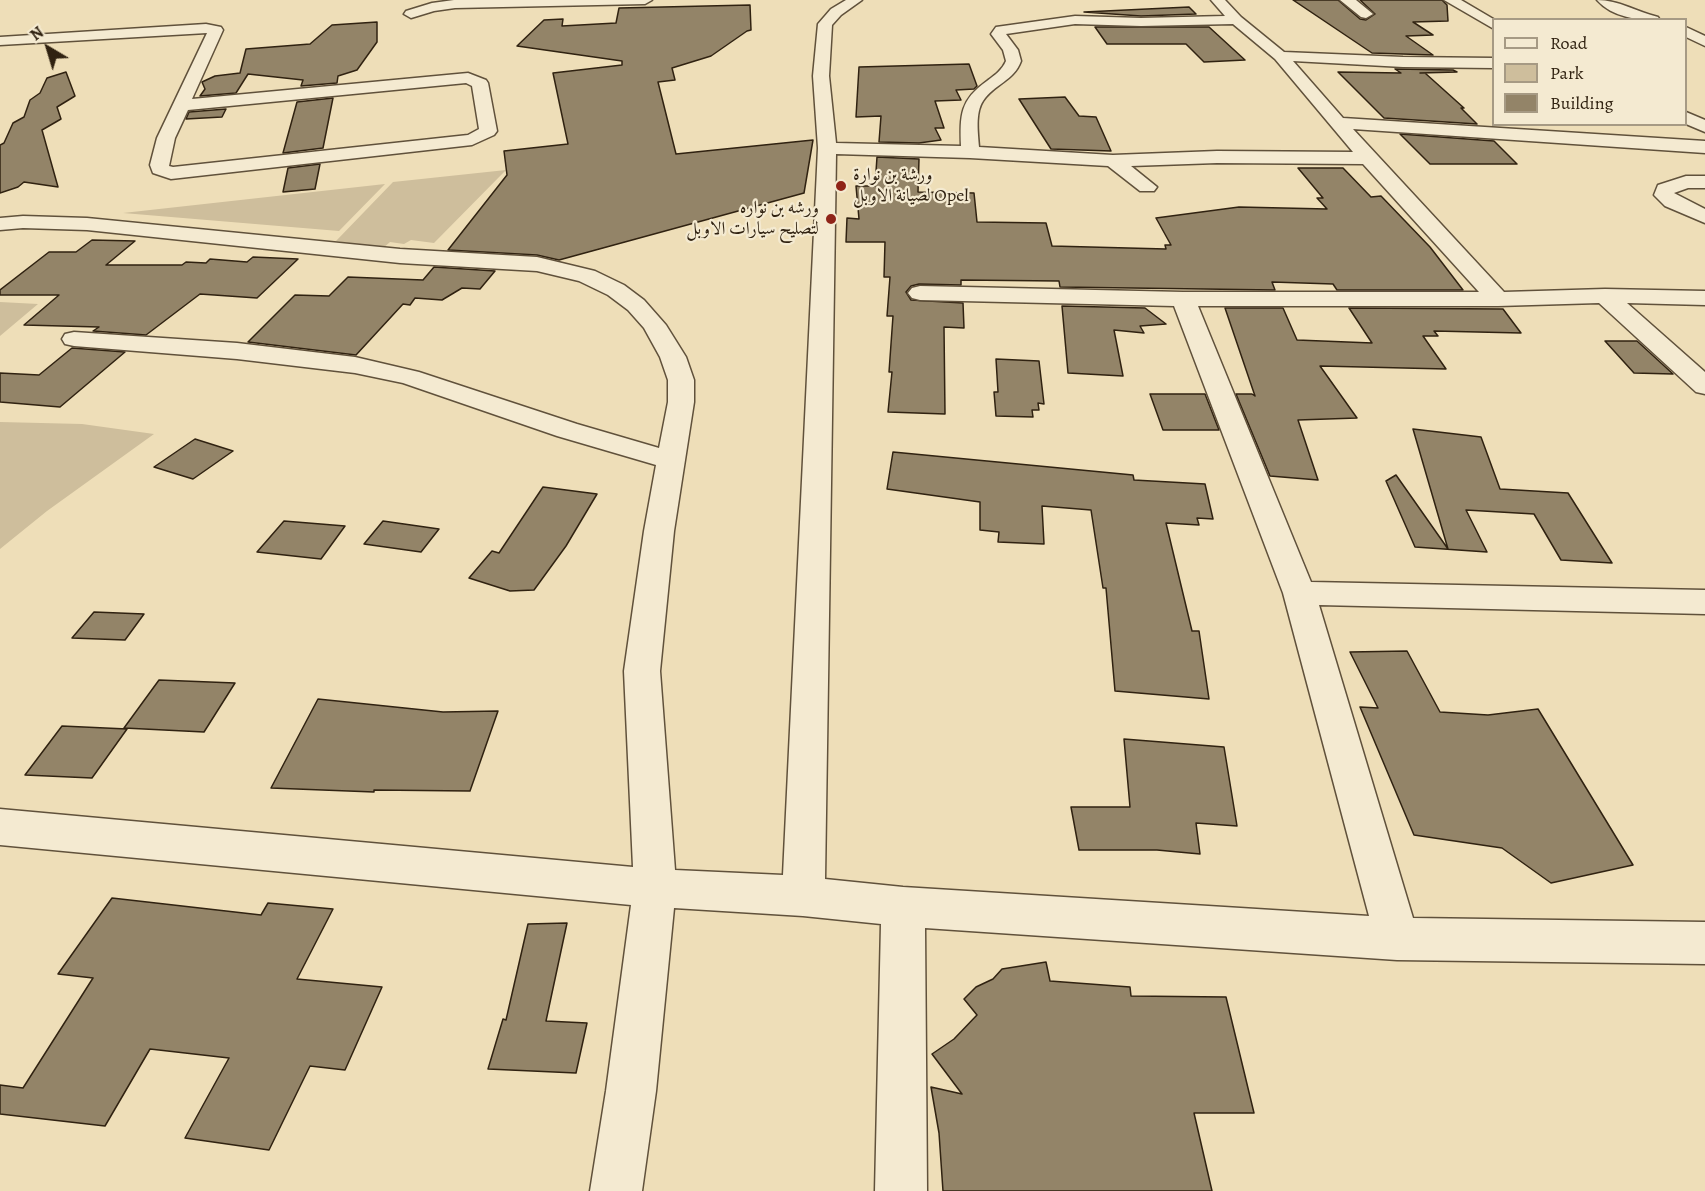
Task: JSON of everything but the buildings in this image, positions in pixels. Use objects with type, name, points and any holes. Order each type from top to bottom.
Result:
[{"type":"street","points":[[411,14],[432,7],[455,4],[645,0]]},
{"type":"street","points":[[804,896],[827,148],[821,76],[825,24],[836,12],[855,0]]},
{"type":"street","points":[[1218,0],[1236,21],[1280,56],[1368,158],[1498,299]]},
{"type":"street","points":[[1347,0],[1366,14]]},
{"type":"street","points":[[1451,0],[1492,24]]},
{"type":"street","points":[[1604,0],[1630,14],[1645,18]]},
{"type":"street","points":[[1131,7],[1141,22]]},
{"type":"street","points":[[970,152],[970,117],[974,101],[977,96],[1002,77],[1013,62],[1013,54],[999,36],[999,32],[1073,15],[1141,22],[1236,21]]},
{"type":"street","points":[[0,42],[213,29],[217,32],[205,51],[183,105],[166,138],[159,165],[164,171],[180,172],[472,140],[488,131],[480,83],[468,78],[183,105]]},
{"type":"street","points":[[1687,32],[1705,42]]},
{"type":"street","points":[[1280,56],[1402,62],[1492,63]]},
{"type":"street","points":[[1687,118],[1705,127]]},
{"type":"street","points":[[1340,123],[1705,147]]},
{"type":"street","points":[[827,148],[970,152],[1113,161],[1217,157],[1368,158]]},
{"type":"street","points":[[1113,161],[1147,187]]},
{"type":"street","points":[[1705,183],[1674,184],[1665,189],[1664,195],[1672,202],[1705,217]]},
{"type":"street","points":[[0,224],[23,222],[87,224],[400,256],[537,264],[587,276],[616,290],[636,305],[654,325],[674,357],[681,380],[681,402],[659,531],[642,671],[655,888],[631,1091],[616,1191]]},
{"type":"street","points":[[920,293],[1183,299],[1498,299],[1605,296],[1705,298]]},
{"type":"street","points":[[1605,296],[1705,386]]},
{"type":"street","points":[[1183,299],[1299,593],[1397,939]]},
{"type":"street","points":[[74,339],[237,351],[356,365],[410,377],[567,430],[671,460]]},
{"type":"street","points":[[1299,593],[1705,602]]},
{"type":"street","points":[[0,827],[655,888],[804,896],[903,907],[1397,939],[1701,950]]},
{"type":"street","points":[[901,1191],[903,907]]},
{"type":"green space","points":[[506,170],[434,243],[411,240],[404,244],[390,242],[382,249],[336,241],[393,182]]},
{"type":"green space","points":[[385,184],[339,231],[123,213]]},
{"type":"green space","points":[[0,302],[38,304],[0,336]]},
{"type":"green space","points":[[0,422],[82,424],[154,434],[47,511],[0,549]]},
{"type":"place","name":"ورشة بن نوارة لصيانة الاوبل Opel","points":[[841,186]]},
{"type":"place","name":"ورشه بن نواره لتصليح سيارات الاوبل","points":[[831,219]]}]
